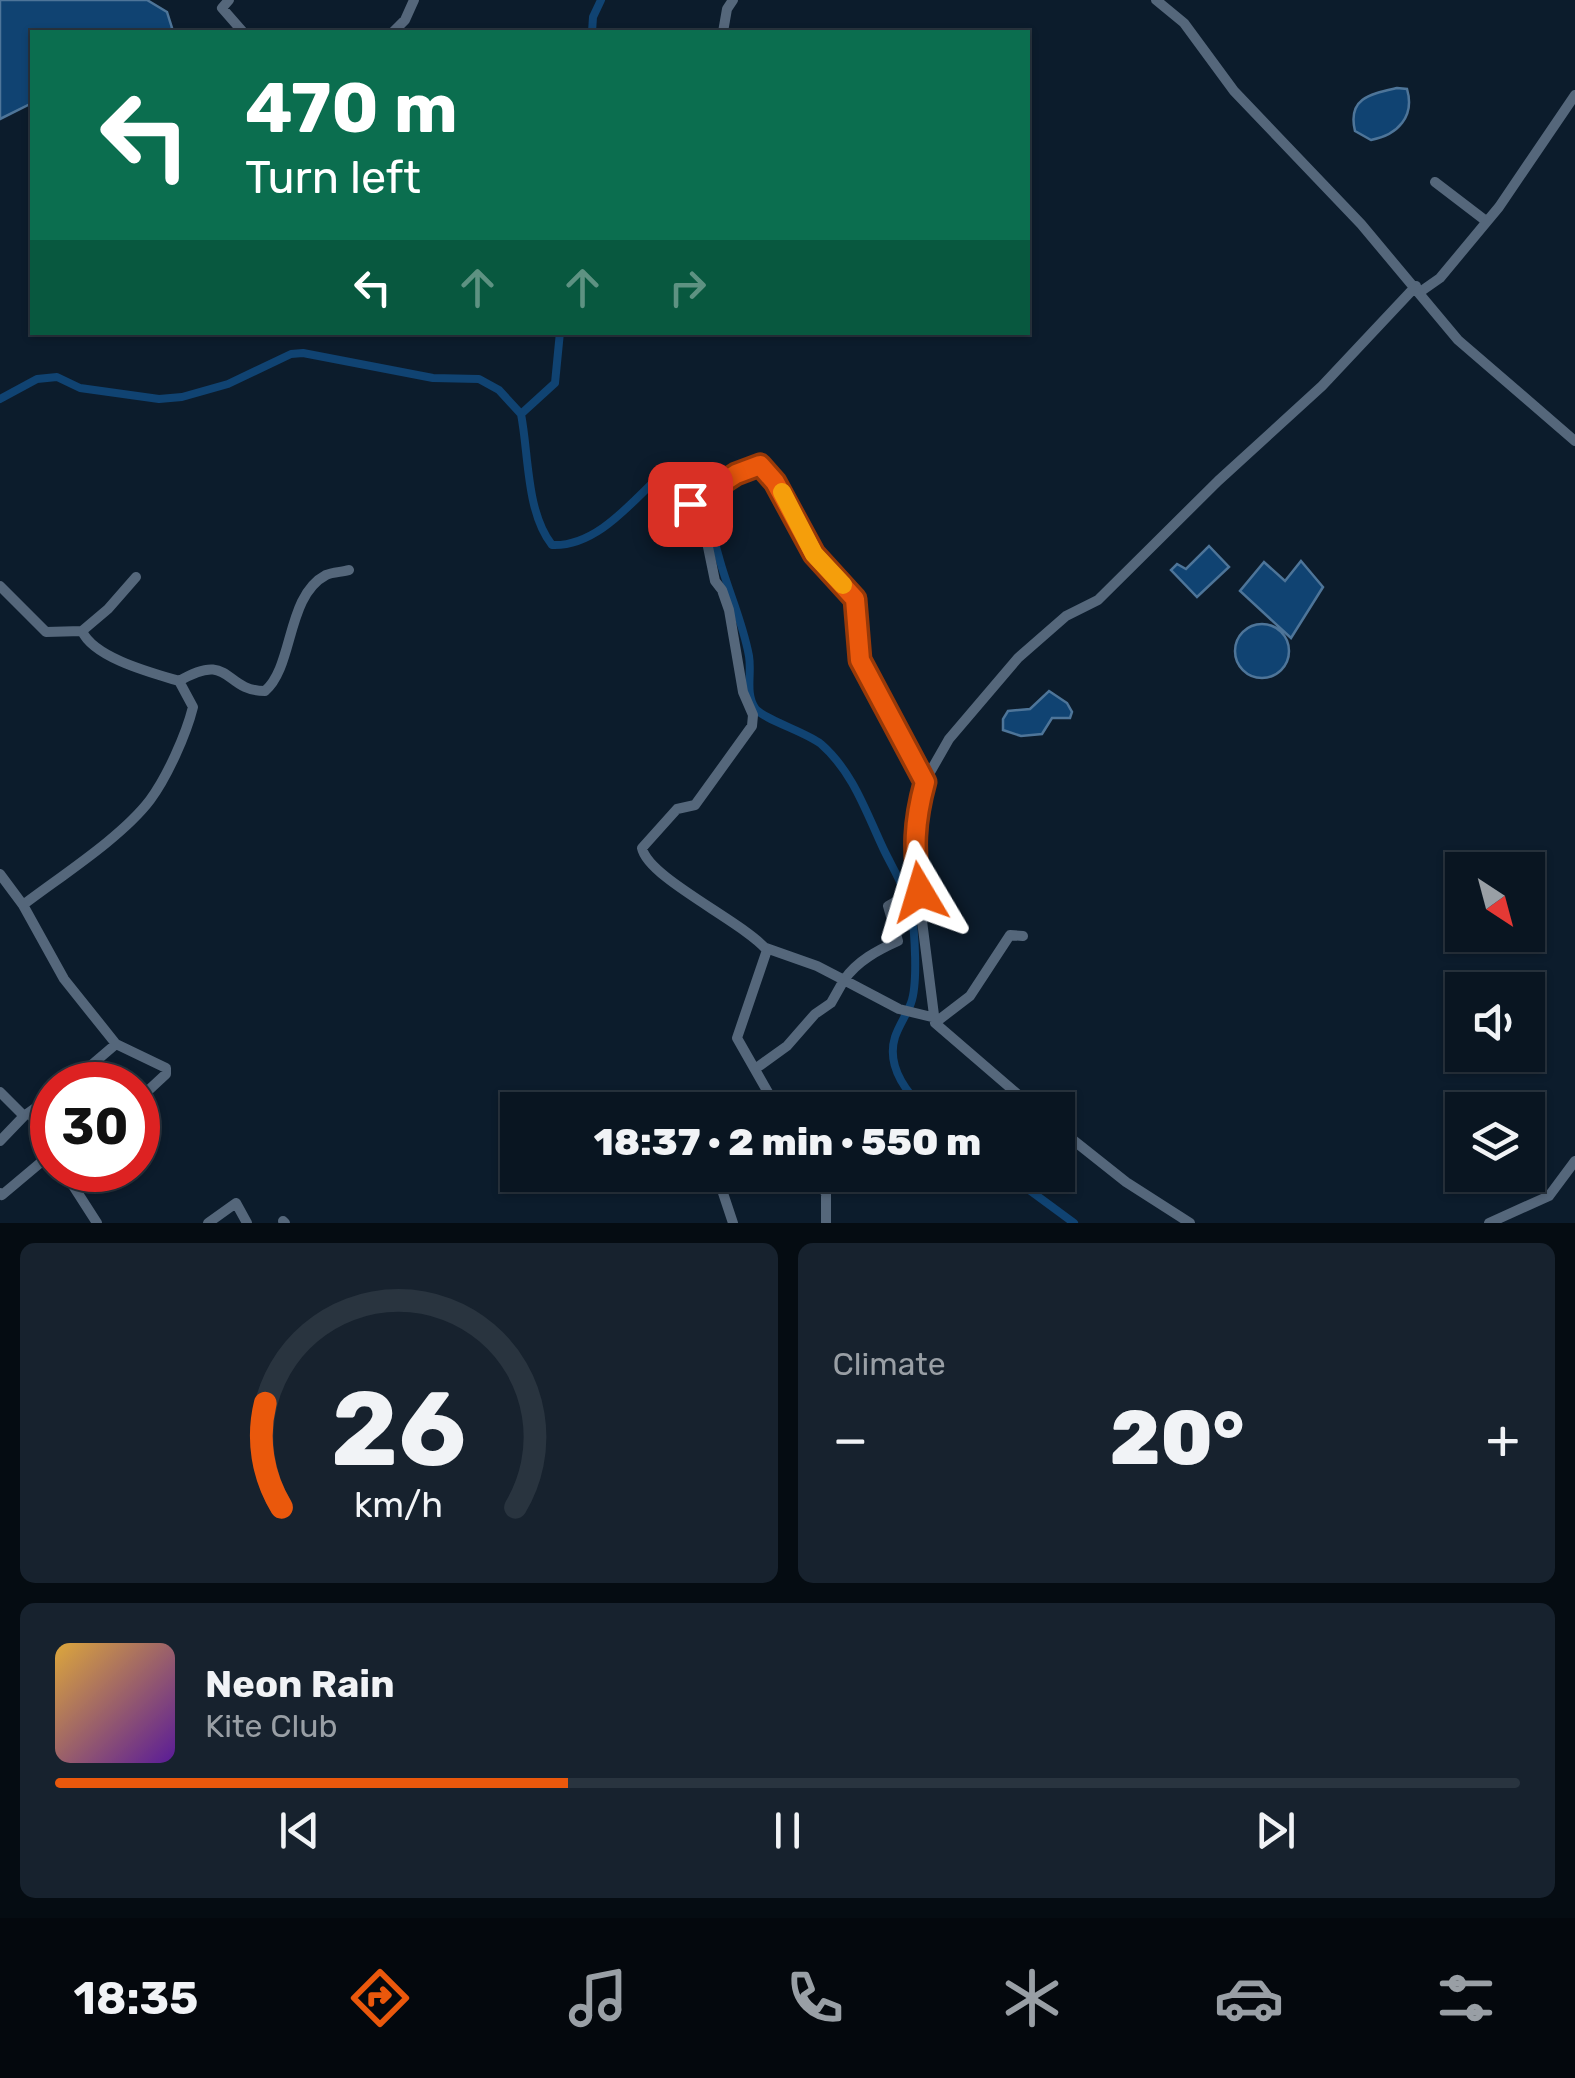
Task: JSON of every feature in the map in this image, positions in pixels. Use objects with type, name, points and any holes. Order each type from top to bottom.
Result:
[{"type":"street","points":[[229,0],[222,8],[241,30]]},
{"type":"street","points":[[396,30],[414,0]]},
{"type":"street","points":[[724,30],[732,0]]},
{"type":"street","points":[[1156,0],[1184,23],[1234,91],[1418,289],[1458,340],[1575,441]]},
{"type":"street","points":[[1016,1092],[945,1034],[934,1019],[914,858],[925,782],[949,739],[1018,658],[1066,616],[1098,600],[1418,289],[1440,278],[1529,167],[1575,95]]},
{"type":"street","points":[[1436,182],[1486,221]]},
{"type":"street","points":[[925,782],[860,660],[855,599],[814,554],[768,471],[760,465],[748,468],[690,504],[707,542],[715,581],[728,610],[743,692],[753,715],[752,726],[695,805],[677,808],[642,848],[644,858],[744,928],[766,948],[817,966],[899,1009],[934,1019],[951,1013],[970,996],[1010,935],[1023,936]]},
{"type":"street","points":[[179,681],[195,670],[215,669],[255,691],[265,692],[283,660],[299,608],[325,576],[349,570]]},
{"type":"street","points":[[0,586],[46,632],[82,631],[136,577]]},
{"type":"street","points":[[23,905],[103,845],[150,800],[172,761],[193,707],[179,681],[105,654],[91,646],[82,631]]},
{"type":"street","points":[[0,874],[23,905],[64,979],[116,1044],[154,1062]]},
{"type":"street","points":[[755,1069],[787,1046],[831,1003],[850,971],[898,941],[888,906],[920,888]]},
{"type":"street","points":[[766,948],[737,1038],[768,1092]]},
{"type":"street","points":[[97,1062],[116,1044]]},
{"type":"street","points":[[0,1092],[30,1118]]},
{"type":"street","points":[[0,1140],[30,1111]]},
{"type":"street","points":[[1075,1142],[1126,1182],[1190,1223]]},
{"type":"street","points":[[1490,1223],[1548,1196],[1575,1160]]},
{"type":"street","points":[[0,1193],[30,1171]]},
{"type":"street","points":[[79,1192],[97,1223]]},
{"type":"street","points":[[724,1192],[733,1223]]},
{"type":"street","points":[[825,1192],[826,1223]]},
{"type":"street","points":[[208,1223],[236,1203],[248,1223]]},
{"type":"water","points":[[0,0],[147,0],[167,12],[170,30],[30,30],[30,104],[0,119]]},
{"type":"water","points":[[1397,88],[1407,89],[1409,99],[1402,123],[1389,134],[1371,140],[1355,131],[1353,120],[1358,104]]},
{"type":"water","points":[[1209,546],[1229,567],[1197,597],[1171,570],[1177,564],[1186,569]]},
{"type":"water","points":[[1301,561],[1323,587],[1291,638],[1240,591],[1264,562],[1285,581]]},
{"type":"water","points":[[1262,624],[1281,632],[1289,651],[1281,670],[1262,678],[1243,670],[1235,651],[1243,632]]},
{"type":"water","points":[[1049,691],[1067,703],[1072,712],[1070,718],[1052,718],[1042,734],[1021,736],[1003,730],[1008,711],[1030,709]]},
{"type":"waterway","points":[[592,30],[601,0]]},
{"type":"waterway","points":[[560,335],[555,383],[521,414],[533,500],[544,532],[552,545],[585,538],[614,519],[664,472],[675,467],[692,488],[709,523],[743,632],[749,656],[750,696],[755,708],[814,739],[842,767],[906,895],[914,931],[915,983],[911,1003],[895,1037],[893,1058],[909,1092]]},
{"type":"waterway","points":[[0,399],[37,379],[57,377],[80,388],[159,399],[182,397],[228,384],[291,354],[303,353],[433,378],[479,379],[499,390],[521,414]]},
{"type":"waterway","points":[[1032,1192],[1074,1223]]},
{"type":"slow traffic","points":[[782,492],[814,554],[843,585]]},
{"type":"route","points":[[690,504],[736,474],[760,465],[775,482],[814,554],[855,599],[860,660],[925,782],[914,858],[920,892]]}]
